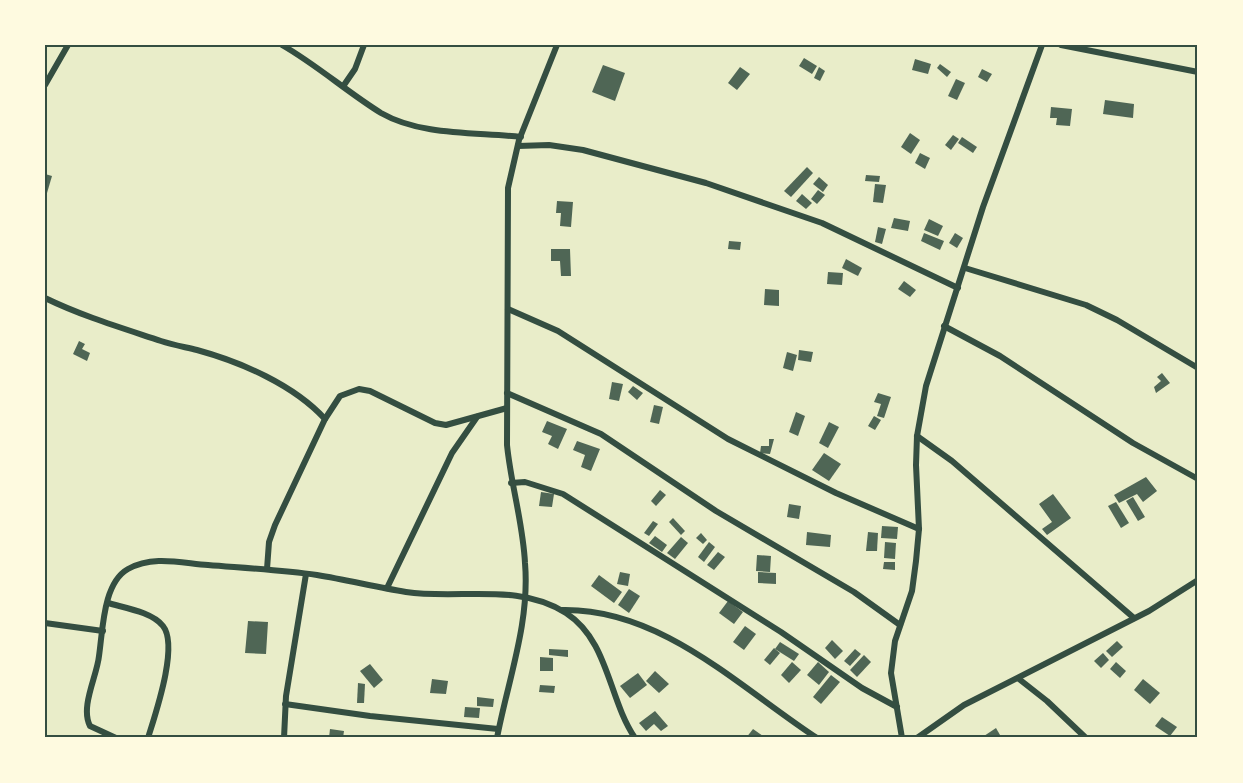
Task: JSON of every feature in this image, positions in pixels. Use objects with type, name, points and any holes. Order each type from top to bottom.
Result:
[{"type":"street","points":[[45,85],[68,45]]},
{"type":"street","points":[[282,45],[382,113],[406,123],[434,129],[521,137]]},
{"type":"street","points":[[344,85],[364,45]]},
{"type":"street","points":[[496,738],[523,629],[525,596],[525,562],[511,483],[507,408],[508,188],[521,137],[557,45]]},
{"type":"street","points":[[902,738],[891,673],[900,624],[912,591],[919,529],[917,436],[926,386],[983,207],[1040,45]]},
{"type":"street","points":[[1061,45],[1198,72]]},
{"type":"street","points":[[518,146],[549,145],[582,150],[706,183],[822,224],[958,288]]},
{"type":"street","points":[[965,268],[1086,305],[1117,320],[1198,368]]},
{"type":"street","points":[[45,298],[164,342],[199,350],[240,365],[275,382],[314,407],[325,419]]},
{"type":"street","points":[[508,309],[558,331],[728,440],[836,493],[919,529]]},
{"type":"street","points":[[944,326],[1000,356],[1133,443],[1198,479]]},
{"type":"street","points":[[267,569],[269,542],[275,525],[325,419],[340,396],[359,389],[435,423],[446,425],[507,408]]},
{"type":"street","points":[[507,393],[601,434],[716,511],[854,592],[900,624]]},
{"type":"street","points":[[387,588],[452,453],[477,417]]},
{"type":"street","points":[[917,436],[952,461],[1134,618]]},
{"type":"street","points":[[511,483],[525,482],[563,494],[781,632],[862,688],[897,707]]},
{"type":"street","points":[[116,738],[90,726],[86,716],[98,669],[108,603],[114,580],[126,570],[156,559],[306,574],[408,592],[525,596],[566,613],[588,632],[607,668],[616,704],[635,738]]},
{"type":"street","points":[[284,738],[285,704],[306,574]]},
{"type":"street","points":[[916,738],[964,705],[1019,679],[1134,618],[1198,580]]},
{"type":"street","points":[[108,603],[156,620],[164,627],[168,636],[169,654],[148,738]]},
{"type":"street","points":[[558,610],[584,609],[655,631],[736,680],[817,738]]},
{"type":"street","points":[[45,623],[103,631]]},
{"type":"street","points":[[1019,679],[1086,738]]},
{"type":"street","points":[[285,704],[370,716],[498,729]]},
{"type":"building","points":[[804,58],[817,66],[812,74],[799,66]]},
{"type":"building","points":[[915,59],[931,64],[928,74],[912,70]]},
{"type":"building","points":[[940,64],[951,72],[947,77],[937,68]]},
{"type":"building","points":[[603,65],[625,73],[615,101],[592,92]]},
{"type":"building","points":[[740,67],[750,74],[737,90],[728,83]]},
{"type":"building","points":[[819,67],[825,71],[820,81],[814,78]]},
{"type":"building","points":[[982,69],[992,74],[987,82],[978,77]]},
{"type":"building","points":[[956,79],[965,83],[957,100],[948,96]]},
{"type":"building","points":[[1105,100],[1134,104],[1133,118],[1103,114]]},
{"type":"building","points":[[1051,107],[1072,109],[1070,126],[1056,125],[1057,118],[1050,118]]},
{"type":"building","points":[[910,133],[920,140],[911,154],[901,147]]},
{"type":"building","points":[[953,135],[959,139],[951,150],[945,145]]},
{"type":"building","points":[[962,137],[977,147],[973,153],[958,143]]},
{"type":"building","points":[[920,153],[930,158],[925,169],[915,163]]},
{"type":"building","points":[[807,167],[813,173],[791,197],[784,191]]},
{"type":"building","points":[[45,174],[52,176],[47,193],[45,192]]},
{"type":"building","points":[[866,175],[880,176],[879,182],[865,181]]},
{"type":"building","points":[[819,177],[828,185],[823,192],[813,184]]},
{"type":"building","points":[[875,184],[886,185],[883,203],[873,202]]},
{"type":"building","points":[[818,190],[825,195],[817,204],[811,199]]},
{"type":"building","points":[[802,194],[812,203],[806,209],[796,201]]},
{"type":"building","points":[[557,201],[573,202],[571,227],[560,226],[561,213],[556,213]]},
{"type":"building","points":[[894,218],[910,221],[908,231],[891,228]]},
{"type":"building","points":[[929,219],[943,226],[938,236],[924,230]]},
{"type":"building","points":[[878,227],[886,229],[882,244],[875,242]]},
{"type":"building","points":[[924,233],[944,241],[940,250],[921,241]]},
{"type":"building","points":[[955,233],[963,238],[957,248],[949,243]]},
{"type":"building","points":[[729,241],[741,242],[740,250],[728,249]]},
{"type":"building","points":[[551,249],[570,249],[571,276],[561,276],[560,261],[551,261]]},
{"type":"building","points":[[846,259],[862,268],[858,276],[842,268]]},
{"type":"building","points":[[828,272],[843,273],[842,285],[827,284]]},
{"type":"building","points":[[904,281],[916,290],[910,297],[898,289]]},
{"type":"building","points":[[765,289],[779,290],[779,306],[764,305]]},
{"type":"building","points":[[79,341],[85,344],[82,349],[90,353],[87,361],[73,354]]},
{"type":"building","points":[[799,350],[813,352],[811,362],[798,360]]},
{"type":"building","points":[[787,352],[797,355],[793,371],[783,368]]},
{"type":"building","points":[[1162,373],[1170,383],[1156,393],[1154,387],[1161,381],[1157,377]]},
{"type":"building","points":[[612,382],[623,384],[619,401],[609,399]]},
{"type":"building","points":[[633,386],[643,393],[637,400],[628,392]]},
{"type":"building","points":[[878,393],[891,397],[884,418],[877,416],[881,404],[874,402]]},
{"type":"building","points":[[654,405],[663,407],[659,424],[650,422]]},
{"type":"building","points":[[796,412],[805,416],[798,436],[789,432]]},
{"type":"building","points":[[874,416],[881,420],[875,430],[868,426]]},
{"type":"building","points":[[547,421],[567,429],[558,449],[548,444],[552,436],[542,432]]},
{"type":"building","points":[[829,422],[839,427],[828,448],[819,443]]},
{"type":"building","points":[[769,439],[774,439],[770,454],[760,453],[761,446],[769,446]]},
{"type":"building","points":[[577,441],[600,449],[591,471],[581,467],[585,455],[573,450]]},
{"type":"building","points":[[824,453],[841,464],[829,481],[812,470]]},
{"type":"building","points":[[1146,477],[1157,491],[1143,502],[1137,494],[1119,503],[1114,495]]},
{"type":"building","points":[[660,490],[666,495],[656,506],[651,501]]},
{"type":"building","points":[[541,492],[554,494],[552,507],[539,506]]},
{"type":"building","points":[[1053,494],[1071,518],[1047,535],[1042,529],[1052,522],[1039,504]]},
{"type":"building","points":[[1133,497],[1145,517],[1138,521],[1126,501]]},
{"type":"building","points":[[1116,502],[1129,523],[1121,528],[1108,506]]},
{"type":"building","points":[[789,504],[801,506],[799,519],[787,517]]},
{"type":"building","points":[[673,518],[685,531],[681,535],[669,522]]},
{"type":"building","points":[[653,521],[658,524],[649,536],[644,533]]},
{"type":"building","points":[[882,526],[898,527],[897,539],[881,538]]},
{"type":"building","points":[[807,532],[831,535],[830,547],[806,545]]},
{"type":"building","points":[[868,532],[878,533],[877,551],[866,551]]},
{"type":"building","points":[[701,533],[707,540],[703,544],[696,538]]},
{"type":"building","points":[[655,536],[667,545],[662,552],[649,543]]},
{"type":"building","points":[[681,537],[688,543],[675,559],[667,553]]},
{"type":"building","points":[[709,542],[715,547],[704,562],[698,557]]},
{"type":"building","points":[[885,542],[896,543],[895,559],[884,558]]},
{"type":"building","points":[[718,552],[725,557],[714,570],[707,565]]},
{"type":"building","points":[[757,555],[771,556],[770,572],[756,571]]},
{"type":"building","points":[[884,562],[895,562],[895,570],[883,569]]},
{"type":"building","points":[[620,572],[630,574],[628,586],[617,584]]},
{"type":"building","points":[[758,572],[776,573],[776,584],[758,583]]},
{"type":"building","points":[[599,575],[622,592],[614,603],[591,586]]},
{"type":"building","points":[[629,589],[640,596],[629,613],[618,605]]},
{"type":"building","points":[[728,601],[743,612],[734,624],[719,613]]},
{"type":"building","points":[[248,621],[268,622],[266,654],[245,653]]},
{"type":"building","points":[[745,626],[756,634],[744,650],[733,642]]},
{"type":"building","points":[[832,640],[843,651],[835,659],[825,648]]},
{"type":"building","points":[[1117,641],[1123,647],[1112,657],[1106,651]]},
{"type":"building","points":[[780,642],[799,654],[794,661],[775,649]]},
{"type":"building","points":[[774,648],[780,653],[770,665],[764,660]]},
{"type":"building","points":[[549,649],[568,650],[568,657],[549,655]]},
{"type":"building","points":[[855,649],[861,654],[850,666],[844,661]]},
{"type":"building","points":[[1103,653],[1109,660],[1101,668],[1094,661]]},
{"type":"building","points":[[864,655],[871,662],[857,677],[850,670]]},
{"type":"building","points":[[540,657],[553,658],[553,671],[540,671]]},
{"type":"building","points":[[792,662],[801,670],[789,683],[781,675]]},
{"type":"building","points":[[818,662],[829,672],[819,685],[807,675]]},
{"type":"building","points":[[1116,662],[1126,671],[1120,678],[1110,669]]},
{"type":"building","points":[[370,664],[383,680],[374,688],[360,671]]},
{"type":"building","points":[[655,671],[669,684],[659,693],[646,681]]},
{"type":"building","points":[[638,673],[647,685],[630,698],[620,686]]},
{"type":"building","points":[[831,675],[840,682],[821,704],[813,697]]},
{"type":"building","points":[[432,679],[448,681],[446,694],[430,693]]},
{"type":"building","points":[[1143,679],[1160,693],[1150,704],[1134,690]]},
{"type":"building","points":[[358,683],[365,684],[364,703],[357,703]]},
{"type":"building","points":[[540,685],[555,686],[554,693],[539,692]]},
{"type":"building","points":[[477,697],[494,699],[493,707],[477,706]]},
{"type":"building","points":[[465,707],[480,708],[479,718],[464,717]]},
{"type":"building","points":[[655,711],[668,726],[661,731],[654,724],[646,731],[639,723]]},
{"type":"building","points":[[1162,717],[1177,727],[1170,736],[1155,726]]},
{"type":"building","points":[[996,728],[1000,735],[985,738],[984,736]]},
{"type":"building","points":[[330,729],[344,731],[343,738],[329,738]]},
{"type":"building","points":[[753,729],[763,736],[762,738],[746,738]]}]
